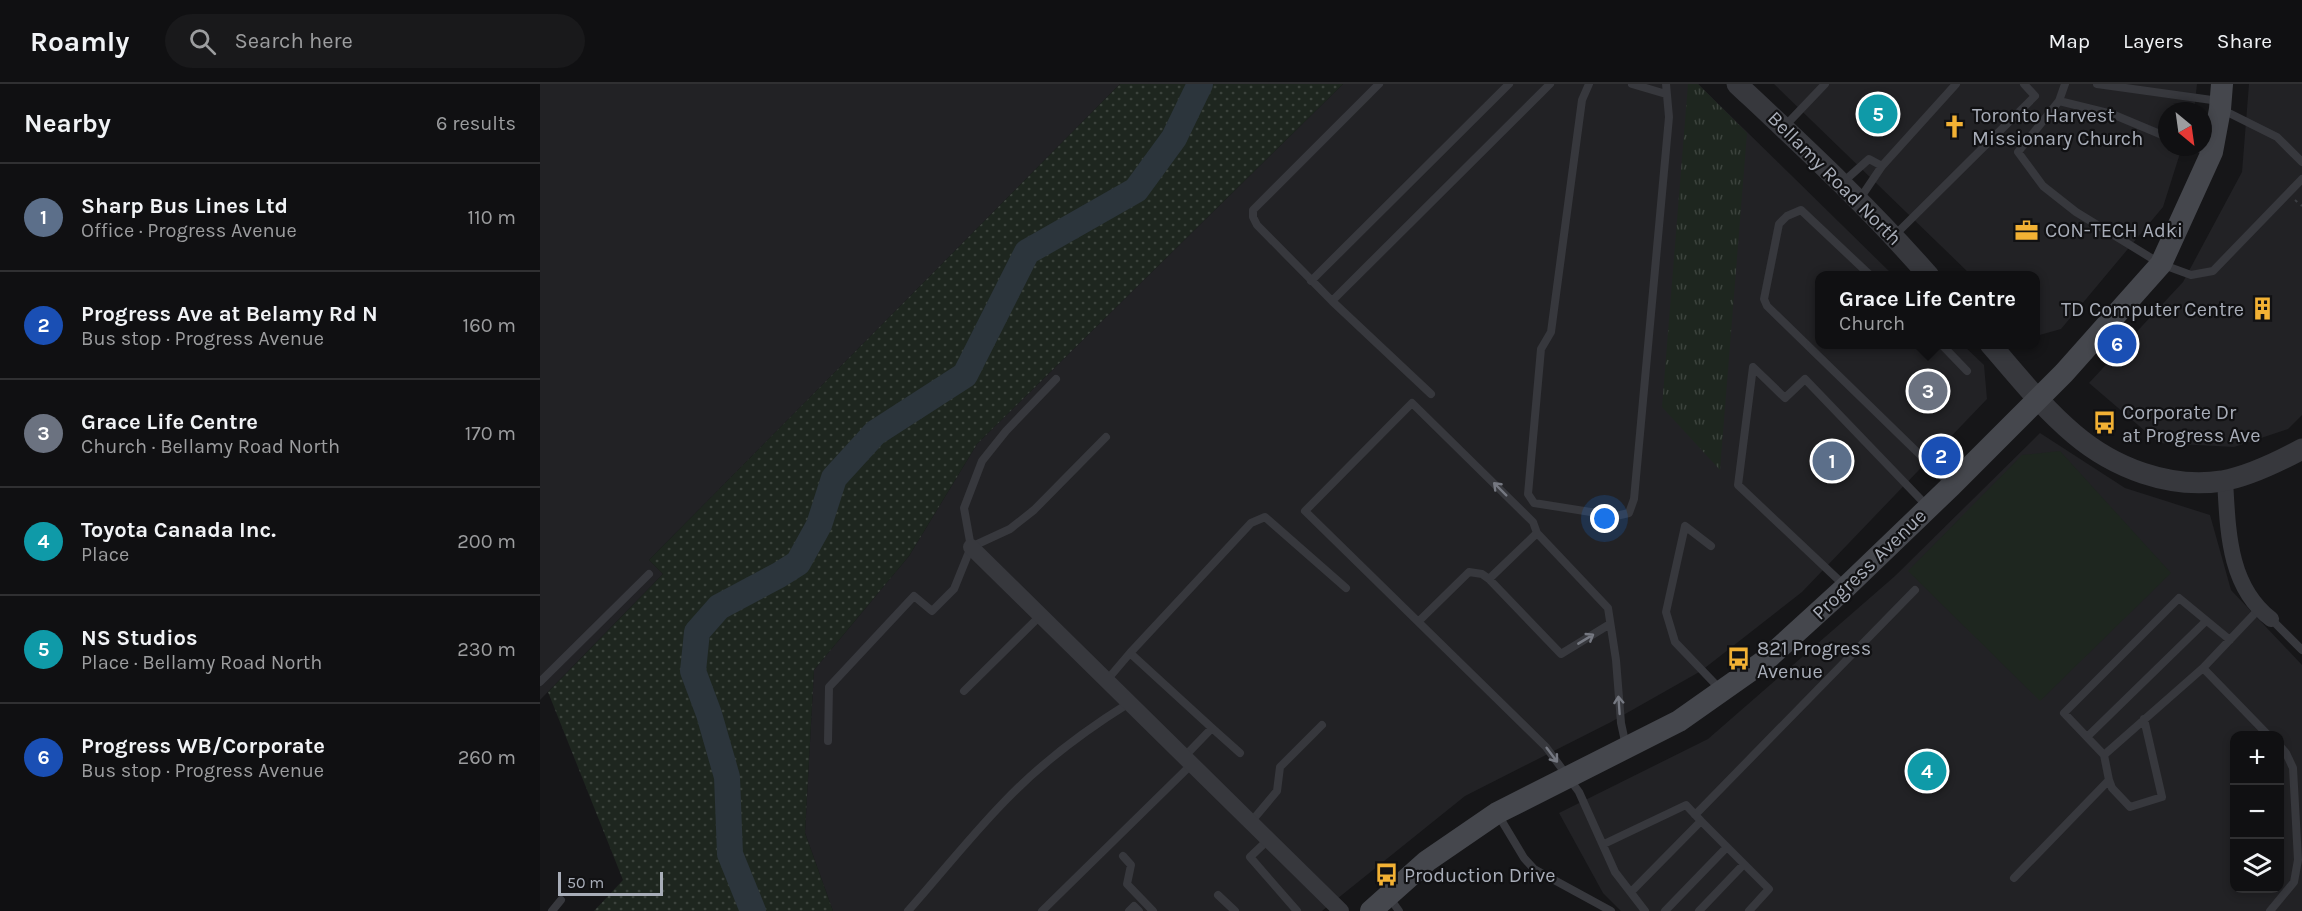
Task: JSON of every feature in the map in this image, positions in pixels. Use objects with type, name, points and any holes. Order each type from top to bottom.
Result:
[{"type":"main road","name":"Progress Avenue","points":[[2212,124],[2221,98]]},
{"type":"main road","name":"Progress Avenue","points":[[1371,911],[1393,904],[1427,861],[1497,813],[1679,721],[1767,659],[1951,486],[2036,398],[2064,373],[2161,264],[2200,156]]},
{"type":"street","name":"Bellamy Road North","points":[[1743,86],[1860,200],[1923,271]]},
{"type":"street","points":[[1993,349],[2036,398],[2075,435],[2106,456],[2137,472],[2176,480],[2225,480],[2281,460],[2302,449]]},
{"type":"street","points":[[2225,480],[2227,513],[2237,575],[2265,614]]},
{"type":"street","points":[[971,547],[1341,911]]},
{"type":"lane","points":[[1379,84],[1253,210],[1253,218],[1311,281],[1431,394]]},
{"type":"lane","points":[[1311,281],[1509,84]]},
{"type":"lane","points":[[1332,301],[1550,84]]},
{"type":"lane","points":[[1589,84],[1582,100],[1551,332],[1541,349],[1528,494],[1534,503],[1616,516],[1629,513],[1634,499],[1669,117],[1666,84]]},
{"type":"lane","points":[[1632,84],[1666,94]]},
{"type":"lane","points":[[1784,127],[1825,84]]},
{"type":"lane","points":[[1860,200],[1882,165],[1956,84]]},
{"type":"lane","points":[[2065,84],[2059,101],[2018,152],[2043,186],[2076,212],[2161,264],[2191,275],[2213,271],[2302,179]]},
{"type":"lane","points":[[2097,84],[2221,98],[2277,137],[2302,162]]},
{"type":"lane","points":[[1894,236],[2035,96],[2025,85]]},
{"type":"lane","points":[[2059,101],[2112,114],[2158,133]]},
{"type":"lane","points":[[1842,183],[1869,159],[1882,165]]},
{"type":"lane","points":[[1866,271],[1802,210],[1787,216],[1779,224],[1764,299],[1767,306],[1951,486]]},
{"type":"lane","points":[[1945,349],[1967,371]]},
{"type":"lane","points":[[1846,587],[1738,485],[1753,367],[1785,398],[1805,379],[1928,507]]},
{"type":"lane","points":[[828,741],[829,687],[914,596],[932,611],[954,589],[971,547],[964,508],[982,461],[1006,431],[1056,379]]},
{"type":"lane","points":[[1627,749],[1621,723],[1616,660],[1608,608],[1536,534],[1533,522],[1412,403],[1305,511],[1546,747],[1569,776],[1604,844],[1615,872],[1645,911]]},
{"type":"lane","points":[[971,547],[1010,530],[1034,510],[1106,437]]},
{"type":"lane","points":[[1107,680],[1251,523],[1265,518],[1346,588]]},
{"type":"lane","points":[[1711,546],[1685,526],[1666,612],[1675,642],[1723,692]]},
{"type":"lane","points":[[1489,579],[1536,534]]},
{"type":"lane","points":[[1419,621],[1469,572],[1482,574],[1489,579],[1561,654],[1610,624]]},
{"type":"lane","points":[[540,682],[649,574]]},
{"type":"lane","points":[[1630,892],[1915,590]]},
{"type":"lane","points":[[2144,719],[2162,797],[2130,807],[2112,788],[2104,755],[2064,713],[2179,598],[2230,640]]},
{"type":"lane","points":[[2104,755],[2203,668],[2230,640],[2265,614],[2302,650]]},
{"type":"lane","points":[[964,691],[1041,615]]},
{"type":"lane","points":[[2087,737],[2206,621]]},
{"type":"lane","points":[[1130,653],[1240,753]]},
{"type":"lane","points":[[2203,668],[2265,731]]},
{"type":"lane","points":[[908,911],[1003,802],[1092,725],[1130,702]]},
{"type":"lane","points":[[1251,822],[1277,791],[1280,767],[1322,725]]},
{"type":"lane","points":[[1042,911],[1188,760],[1212,728]]},
{"type":"lane","points":[[2270,911],[2294,882],[2298,860],[2293,768],[2284,751]]},
{"type":"lane","points":[[2014,879],[2109,780]]},
{"type":"lane","points":[[1604,844],[1686,806],[1769,889],[1749,911]]},
{"type":"lane","points":[[1497,813],[1524,858],[1534,869],[1611,911]]},
{"type":"lane","points":[[1269,839],[1250,857],[1297,911]]},
{"type":"lane","points":[[1665,911],[1727,847]]},
{"type":"lane","points":[[1123,856],[1131,865],[1127,884],[1153,911]]},
{"type":"lane","points":[[1699,911],[1744,864]]},
{"type":"lane","points":[[1218,895],[1235,911]]},
{"type":"lane","points":[[552,911],[561,900]]},
{"type":"lane","points":[[1129,911],[1134,906],[1139,911]]},
{"type":"shaded area","points":[[540,84],[1120,84],[649,560],[663,574],[540,700]]},
{"type":"shaded area","points":[[1343,84],[1698,84],[1889,271],[1815,271],[1815,349],[1967,349],[1984,365],[1987,399],[1802,592],[1701,671],[1611,722],[1465,796],[1322,911],[833,911],[805,833],[814,670],[909,556],[977,444]]},
{"type":"shaded area","points":[[1774,84],[2197,84],[2195,102],[2158,102],[2158,156],[2179,156],[2163,207],[2061,329],[2040,335],[2040,271],[1967,271]]},
{"type":"shaded area","points":[[2249,84],[2302,84],[2302,415],[2288,429],[2234,447],[2159,443],[2089,383],[2183,282],[2242,172]]},
{"type":"shaded area","points":[[2040,433],[2125,488],[2210,515],[2231,590],[2302,665],[2302,911],[1621,911],[1603,893],[1559,813],[1708,739],[1895,576]]},
{"type":"green space","points":[[1120,84],[1343,84],[977,444],[909,556],[814,670],[805,833],[833,911],[594,911],[623,880],[548,692],[663,574],[649,560]]},
{"type":"green space","points":[[1688,84],[1698,84],[1747,133],[1720,470],[1662,407]]},
{"type":"green space","points":[[2060,451],[2171,573],[2040,701],[1908,571],[2022,455]]},
{"type":"waterway","points":[[753,911],[730,854],[727,777],[709,714],[693,671],[697,632],[719,607],[798,563],[819,525],[834,478],[875,433],[965,375],[1027,252],[1136,190],[1174,138],[1200,84]]},
{"type":"place","name":"NS Studios","points":[[1878,114]]},
{"type":"place","name":"Toronto Harvest Missionary Church","points":[[1954,126]]},
{"type":"place","name":"CON-TECH Adki","points":[[2027,230]]},
{"type":"place","name":"TD Computer Centre","points":[[2262,309]]},
{"type":"place","name":"Progress WB/Corporate","points":[[2117,344]]},
{"type":"place","name":"Grace Life Centre","points":[[1928,391]]},
{"type":"place","name":"Corporate Dr at Progress Ave","points":[[2104,423]]},
{"type":"place","name":"Progress Ave at Belamy Rd N","points":[[1941,456]]},
{"type":"place","name":"Sharp Bus Lines Ltd","points":[[1832,461]]},
{"type":"place","name":"821 Progress Avenue","points":[[1739,659]]},
{"type":"place","name":"Toyota Canada Inc.","points":[[1927,771]]},
{"type":"place","name":"Production Drive","points":[[1386,875]]}]
